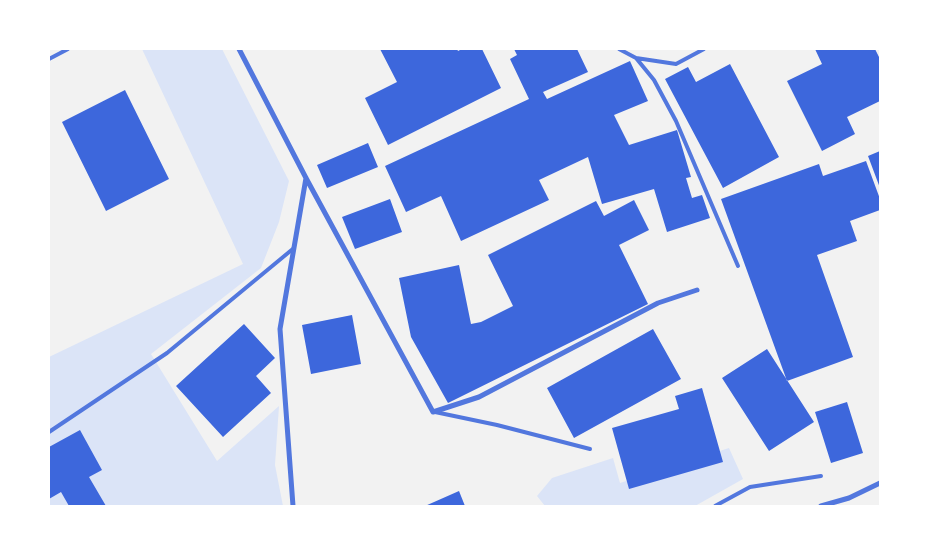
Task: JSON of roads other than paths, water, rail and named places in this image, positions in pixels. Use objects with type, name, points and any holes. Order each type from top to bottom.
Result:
[{"type":"street","points":[[239,49],[306,178],[433,412],[479,397],[658,303],[697,290]]},
{"type":"street","points":[[293,506],[280,328],[306,178]]},
{"type":"street","points":[[821,506],[849,498],[880,483]]},
{"type":"lane","points":[[49,59],[68,49]]},
{"type":"lane","points":[[619,49],[636,58],[676,64],[704,49]]},
{"type":"lane","points":[[636,58],[654,80],[676,121],[738,266]]},
{"type":"lane","points":[[49,432],[167,353],[294,248]]},
{"type":"lane","points":[[433,412],[496,425],[590,449]]},
{"type":"lane","points":[[715,506],[750,487],[821,476]]}]
